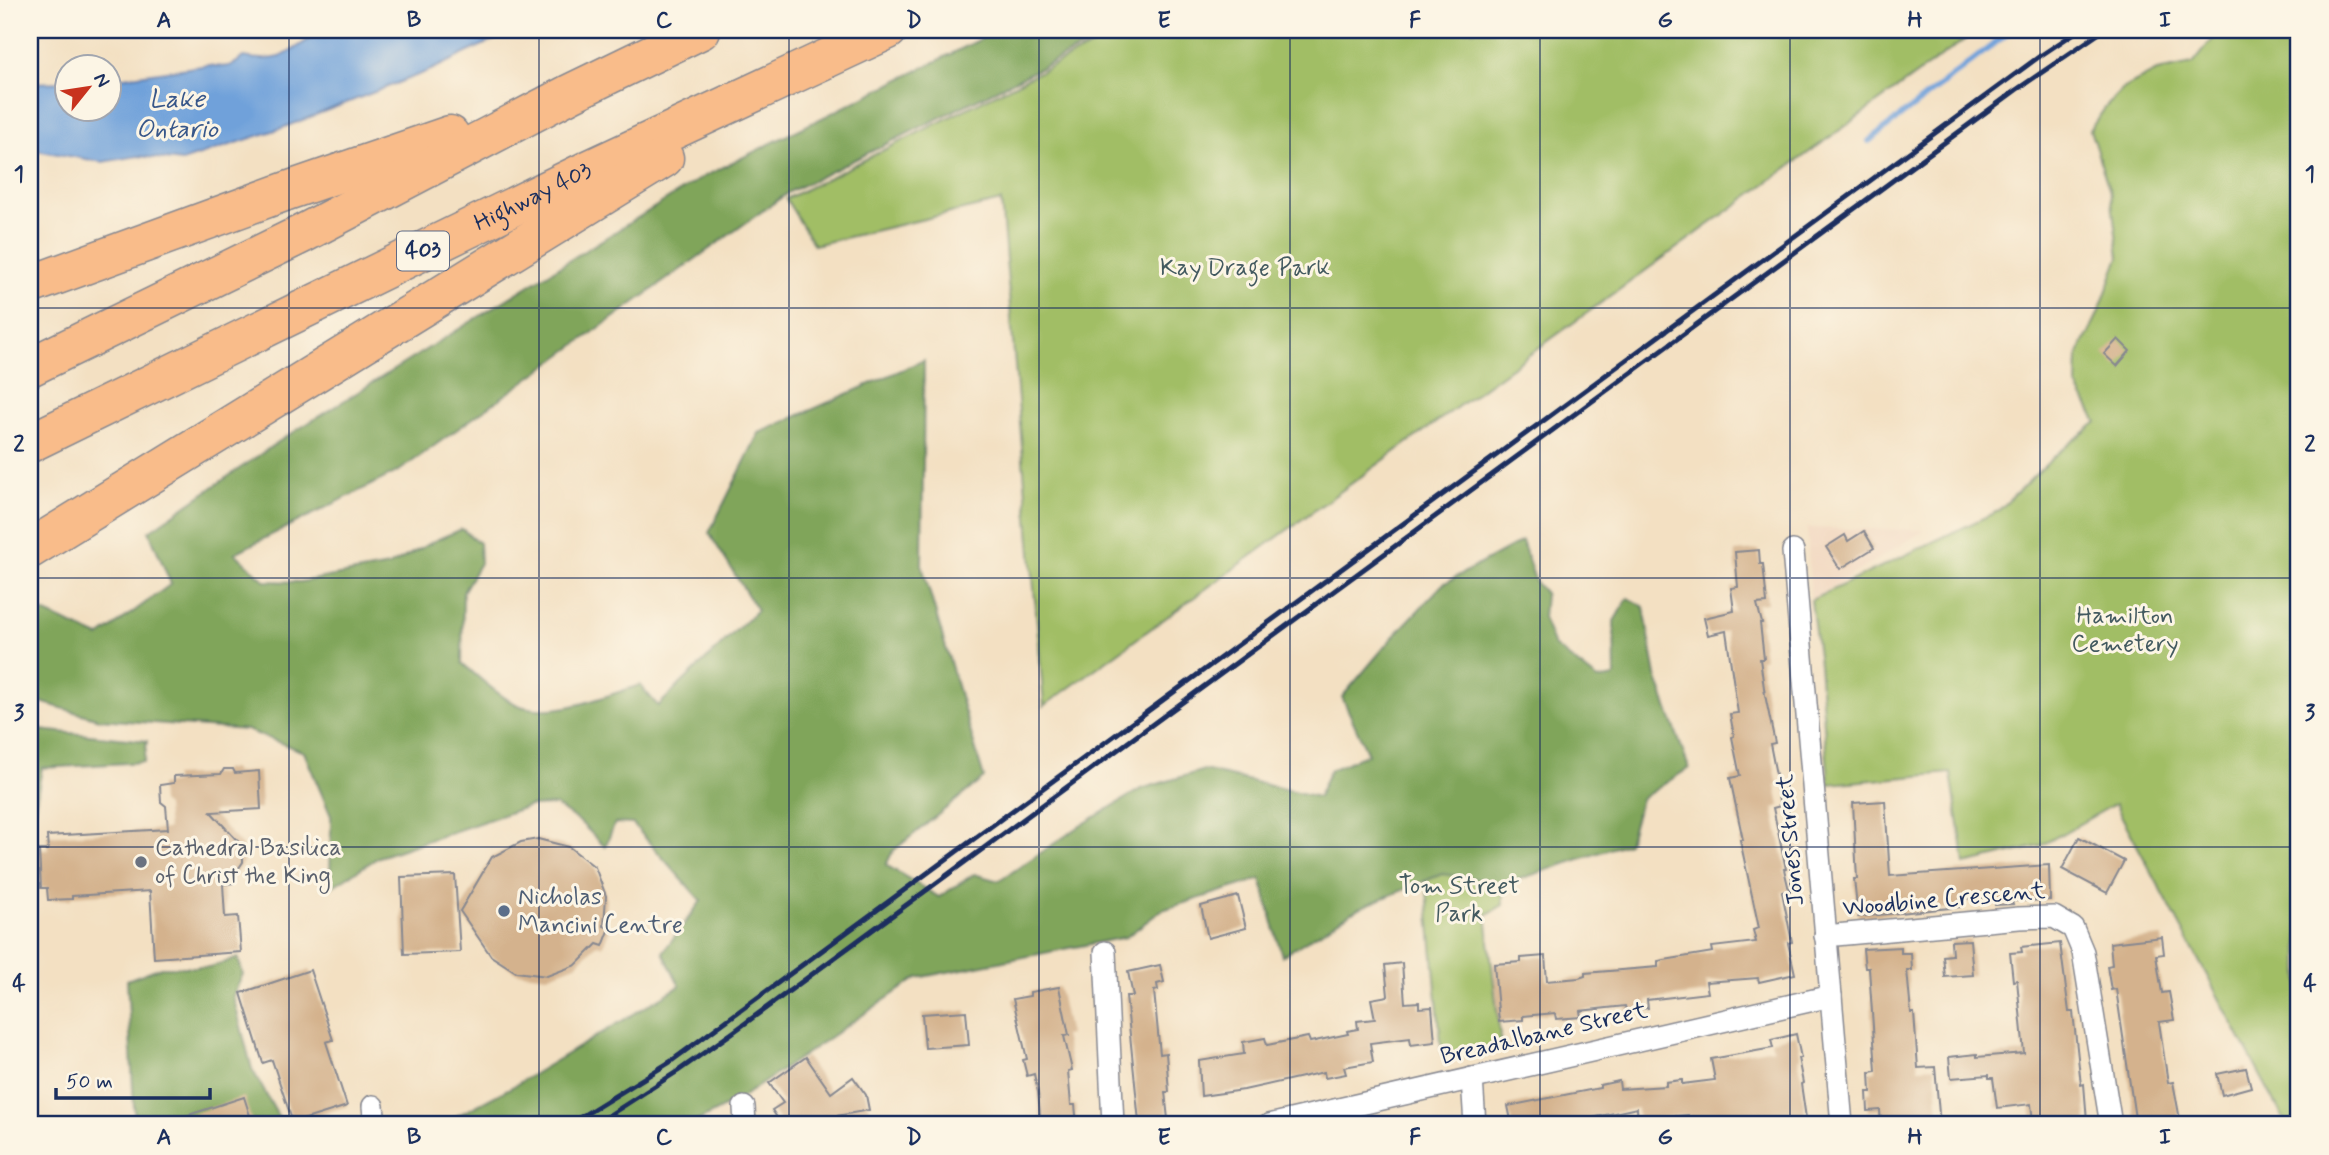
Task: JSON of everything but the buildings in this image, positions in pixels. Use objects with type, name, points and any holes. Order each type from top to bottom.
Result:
[{"type":"highway","points":[[30,367],[302,234],[571,93],[701,30]]},
{"type":"highway","name":"Highway 403","points":[[30,443],[577,175],[888,30]]},
{"type":"highway","points":[[30,549],[818,64]]},
{"type":"highway","points":[[30,285],[287,191],[571,93]]},
{"type":"street","name":"Jones Street","points":[[1793,551],[1842,1125]]},
{"type":"street","name":"Woodbine Crescent","points":[[1825,936],[2054,916],[2073,928],[2083,952],[2111,1125]]},
{"type":"street","points":[[1105,952],[1113,1125]]},
{"type":"street","name":"Breadalbane Street","points":[[1269,1125],[1831,996]]},
{"type":"street","points":[[1472,1077],[1475,1125]]},
{"type":"shaded area","points":[[1807,528],[1925,530],[1811,600]]},
{"type":"green space","points":[[999,30],[1117,30],[789,192],[399,471],[235,553],[265,581],[300,582],[389,566],[462,529],[479,543],[480,563],[463,592],[462,663],[501,695],[524,707],[567,707],[640,685],[658,706],[757,610],[709,533],[759,433],[924,360],[922,566],[984,778],[893,851],[886,865],[939,897],[974,874],[999,881],[1080,826],[1141,789],[1204,770],[1318,797],[1330,770],[1368,754],[1342,697],[1443,584],[1522,541],[1536,583],[1545,593],[1543,618],[1554,646],[1598,680],[1615,677],[1614,621],[1628,598],[1644,607],[1656,676],[1689,768],[1641,799],[1628,843],[1508,883],[1442,874],[1359,908],[1282,956],[1261,879],[1162,910],[1126,937],[917,978],[738,1100],[690,1125],[440,1125],[512,1087],[680,986],[663,952],[701,901],[633,824],[615,823],[605,847],[580,822],[555,805],[529,806],[379,857],[330,888],[331,816],[304,752],[247,730],[99,719],[30,699],[30,606],[99,637],[171,584],[149,531],[281,440],[703,177]]},
{"type":"green space","name":"Kay Drage Park","points":[[1123,30],[1978,30],[1044,706],[1001,201],[814,245],[786,199]]},
{"type":"green space","name":"Hamilton Cemetery","points":[[2220,30],[2299,30],[2299,1125],[2287,1125],[2115,804],[2040,846],[1965,864],[1951,773],[1829,784],[1811,600],[1998,511],[2058,453],[2097,422],[2077,386],[2078,355],[2098,314],[2119,257],[2111,195],[2090,130],[2105,108],[2124,88],[2157,71],[2193,64]]},
{"type":"green space","points":[[30,729],[147,741],[144,762],[42,768],[30,834]]},
{"type":"green space","name":"Tom Street Park","points":[[1425,869],[1501,870],[1503,905],[1486,915],[1501,1045],[1442,1054]]},
{"type":"green space","points":[[238,958],[243,974],[233,996],[252,1069],[283,1125],[135,1125],[127,980],[161,967],[210,967]]},
{"type":"water","name":"Lake Ontario","points":[[325,30],[514,30],[431,70],[282,128],[182,161],[138,156],[102,162],[30,149],[30,83],[52,82],[52,122],[122,122],[122,77],[209,65],[228,66],[243,57],[280,57]]},
{"type":"waterway","points":[[1869,141],[2012,30]]},
{"type":"railway","points":[[568,1125],[670,1062],[2079,30]]},
{"type":"railway","points":[[594,1125],[732,1033],[2016,90],[2104,30]]},
{"type":"place","name":"Cathedral Basilica of Christ the King","points":[[141,862]]},
{"type":"place","name":"Nicholas Mancini Centre","points":[[504,911]]}]
